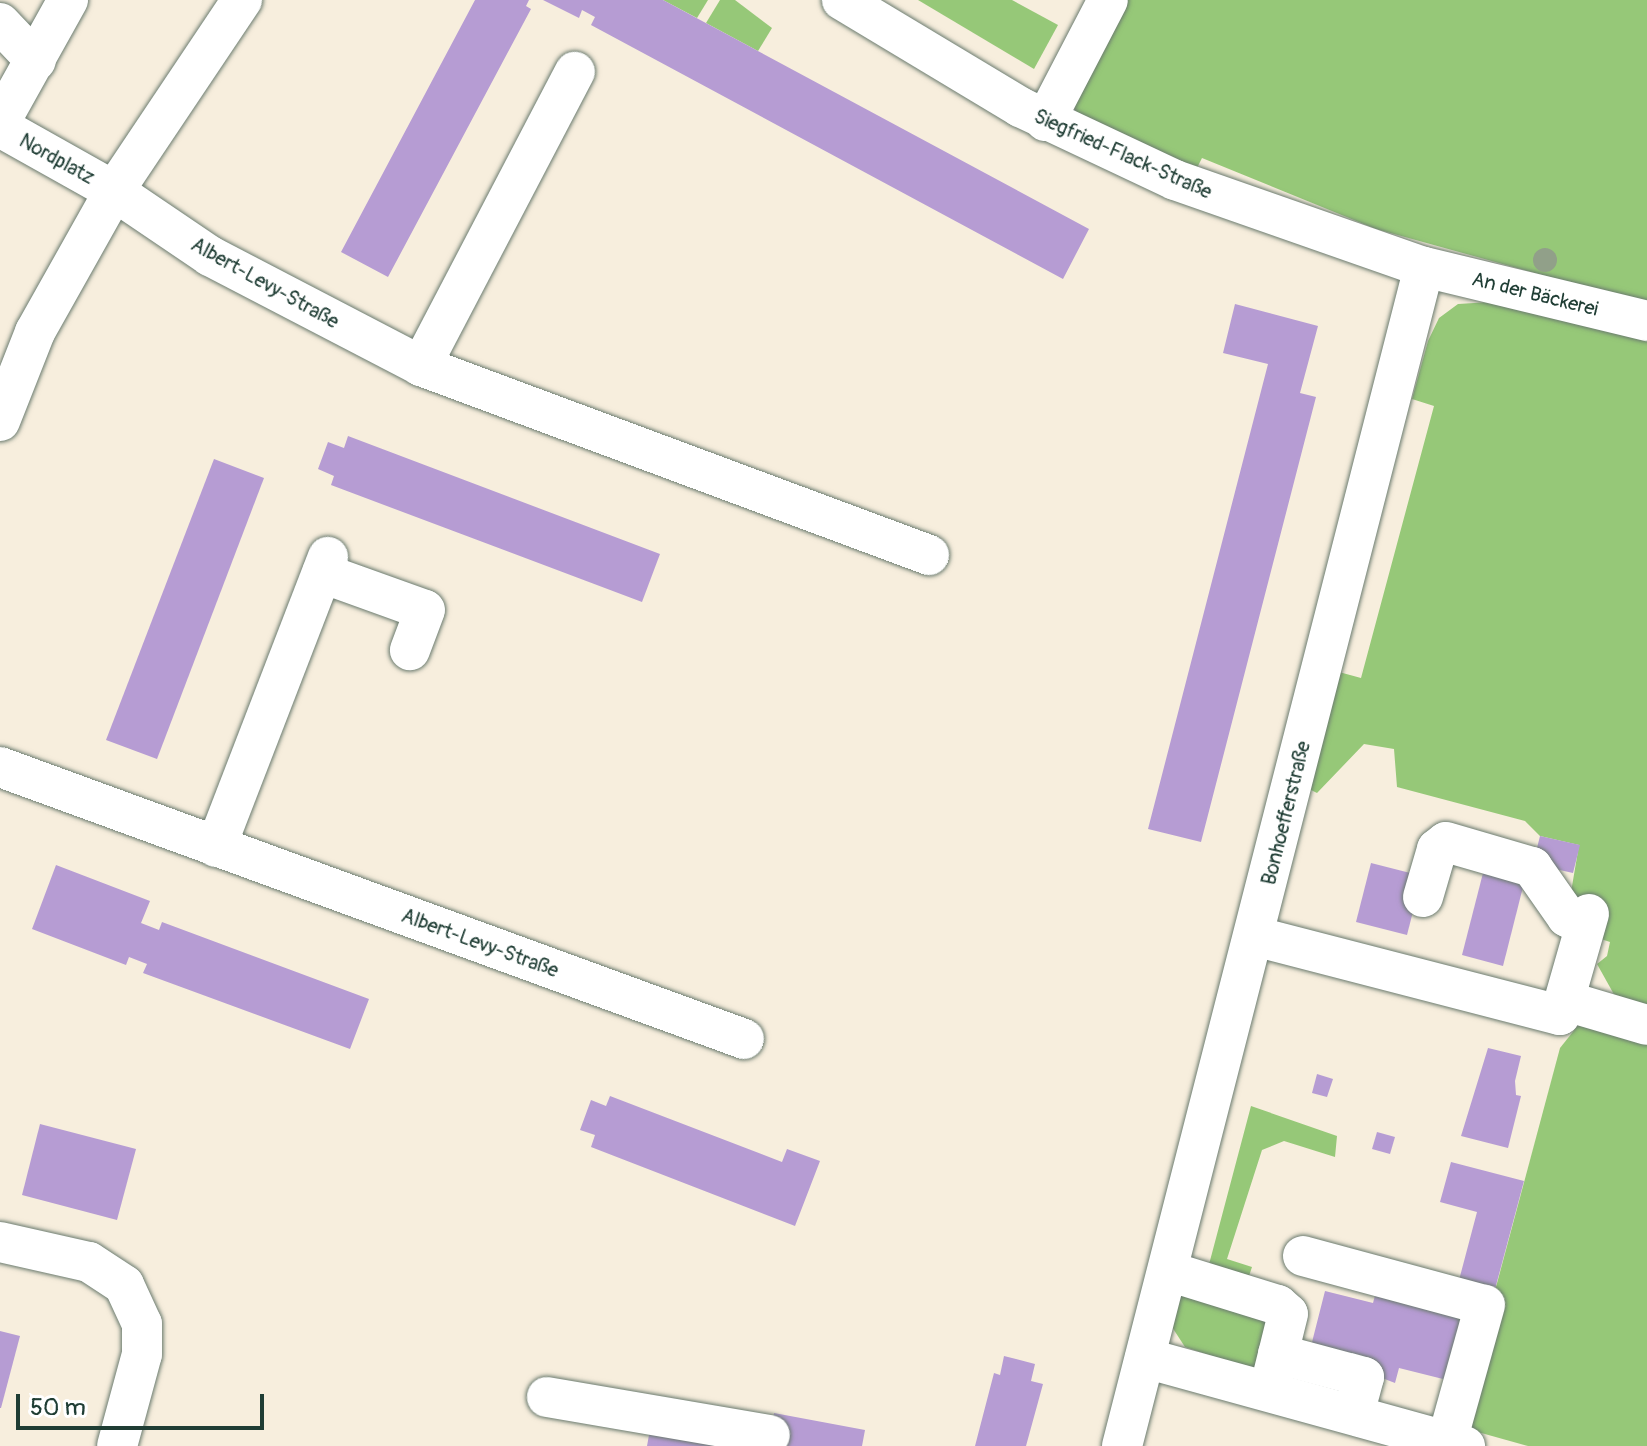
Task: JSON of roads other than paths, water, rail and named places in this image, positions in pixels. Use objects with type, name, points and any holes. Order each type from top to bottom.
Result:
[{"type":"street","points":[[0,127],[68,0]]},
{"type":"street","points":[[0,421],[35,332],[114,191],[242,0]]},
{"type":"street","name":"Siegfried-Flack-Straße","points":[[842,0],[1045,121],[1175,180],[1424,267]]},
{"type":"street","points":[[1045,121],[1108,0]]},
{"type":"street","points":[[0,23],[36,61]]},
{"type":"street","points":[[421,366],[575,72]]},
{"type":"street","name":"Nordplatz","points":[[0,127],[114,191]]},
{"type":"street","name":"Albert-Levy-Straße","points":[[114,191],[210,256],[421,366],[929,555]]},
{"type":"street","name":"An der Bäckerei","points":[[1424,267],[1647,321]]},
{"type":"street","name":"Bonhoefferstraße","points":[[1122,1446],[1424,267]]},
{"type":"street","points":[[216,847],[325,565],[425,610],[410,650]]},
{"type":"street","name":"Albert-Levy-Straße","points":[[0,767],[744,1039]]},
{"type":"street","points":[[1254,936],[1560,1015],[1587,920],[1567,917],[1532,867],[1446,842],[1437,849],[1423,897]]},
{"type":"street","points":[[1566,1001],[1647,1025]]},
{"type":"street","points":[[0,1242],[89,1262],[124,1285],[142,1324],[142,1354],[117,1446]]},
{"type":"street","points":[[1145,1358],[1274,1372],[1354,1415],[1456,1444],[1485,1305],[1303,1256]]},
{"type":"street","points":[[1168,1271],[1278,1305],[1288,1314],[1274,1372]]},
{"type":"street","points":[[547,1397],[770,1435]]}]
